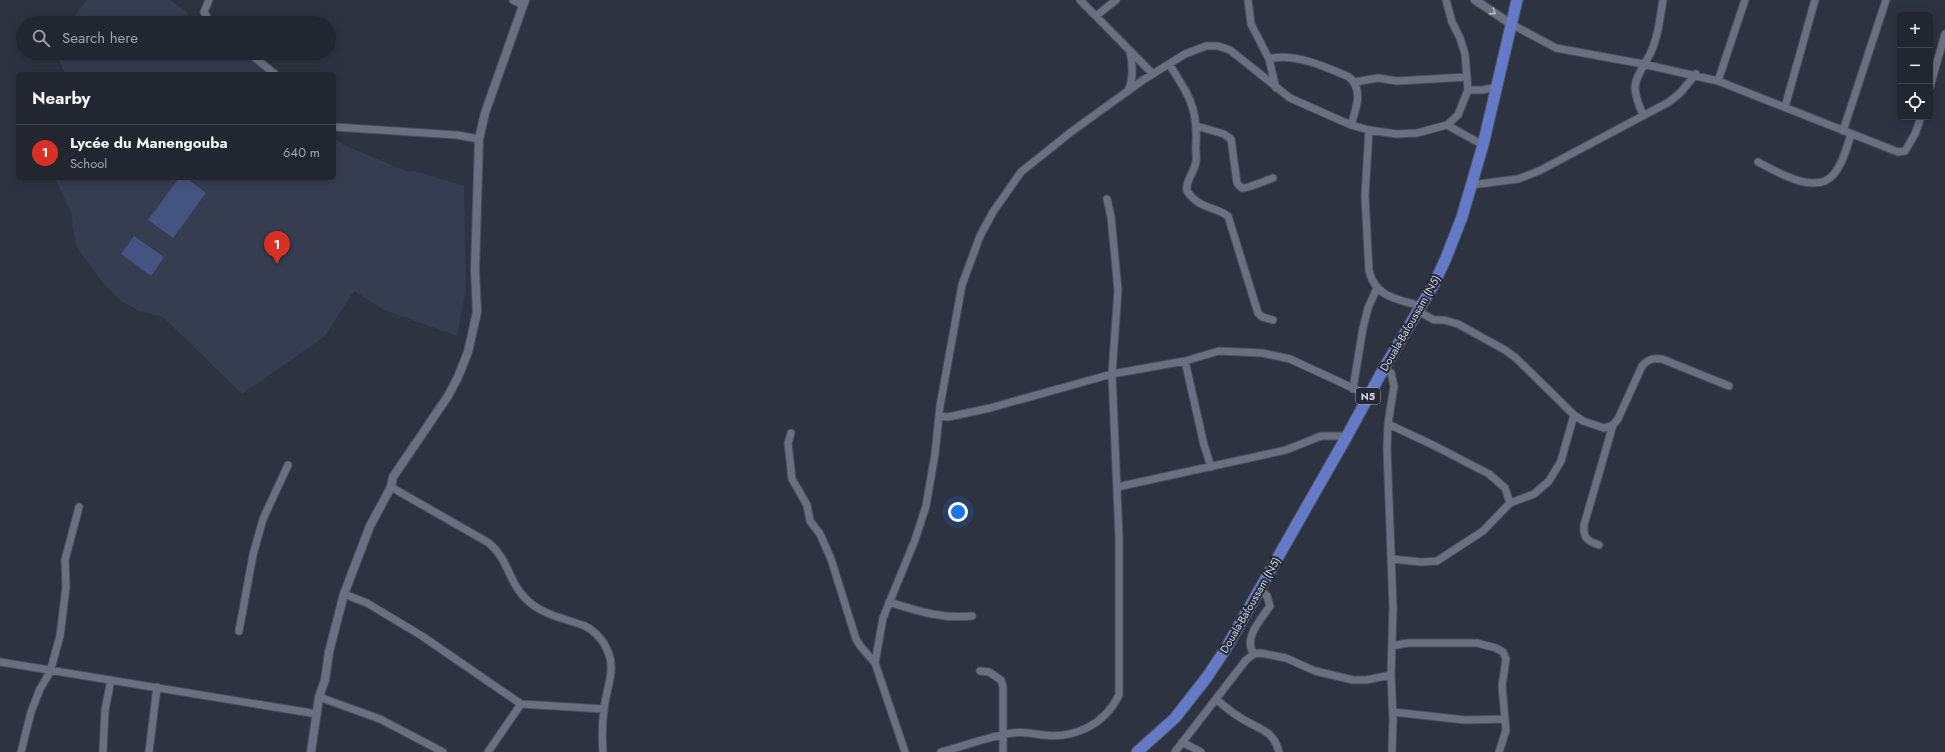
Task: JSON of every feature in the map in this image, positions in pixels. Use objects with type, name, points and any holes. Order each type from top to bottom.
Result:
[{"type":"highway","name":"Douala-Bafoussam (N5)","points":[[1137,752],[1175,718],[1207,677],[1225,650],[1259,588],[1348,436],[1368,395],[1420,308],[1446,258],[1471,185],[1497,87],[1517,0]]},
{"type":"street","points":[[206,16],[204,12],[209,0]]},
{"type":"street","points":[[311,752],[319,697],[325,680],[329,652],[344,594],[370,526],[391,487],[393,477],[458,378],[468,352],[478,312],[475,270],[479,139],[485,113],[524,2],[513,0]]},
{"type":"street","points":[[1080,0],[1153,74]]},
{"type":"street","points":[[1096,16],[1116,0]]},
{"type":"street","points":[[1248,0],[1251,24],[1268,59],[1276,88]]},
{"type":"street","points":[[875,663],[883,618],[915,540],[926,506],[936,454],[939,416],[962,285],[980,236],[993,212],[1021,172],[1128,91],[1168,64],[1197,48],[1206,46],[1218,46],[1230,50],[1276,88],[1303,105],[1351,125],[1369,130],[1396,134],[1417,133],[1447,125],[1458,114],[1468,90],[1465,54],[1460,38],[1452,22],[1446,0]]},
{"type":"street","points":[[1475,0],[1511,24],[1556,48],[1696,74],[1718,81],[1902,153],[1905,151],[1915,134],[1920,120]]},
{"type":"street","points":[[1643,115],[1635,97],[1635,87],[1638,73],[1650,54],[1656,37],[1663,0]]},
{"type":"street","points":[[1718,81],[1745,0]]},
{"type":"street","points":[[1785,107],[1815,0]]},
{"type":"street","points":[[1844,131],[1886,0]]},
{"type":"street","points":[[1931,84],[1945,34]]},
{"type":"street","points":[[1128,91],[1132,80],[1133,70],[1130,51]]},
{"type":"street","points":[[1268,59],[1282,56],[1297,58],[1340,74],[1355,82],[1378,78],[1397,81],[1467,77]]},
{"type":"street","points":[[258,60],[273,72]]},
{"type":"street","points":[[1168,64],[1187,91],[1192,102],[1196,126],[1196,160],[1188,183],[1187,191],[1204,206],[1222,212],[1228,216],[1258,313],[1262,317],[1273,320]]},
{"type":"street","points":[[1471,185],[1518,179],[1539,171],[1669,102],[1680,93],[1696,74]]},
{"type":"street","points":[[1351,125],[1358,100],[1358,89],[1355,82]]},
{"type":"street","points":[[1468,90],[1482,90],[1497,87]]},
{"type":"street","points":[[1447,125],[1482,145]]},
{"type":"street","points":[[1196,126],[1224,134],[1231,140],[1237,183],[1241,188],[1247,188],[1263,180],[1273,178]]},
{"type":"street","points":[[336,127],[457,135],[479,139]]},
{"type":"street","points":[[1369,130],[1365,196],[1369,271],[1372,282],[1389,297],[1420,308],[1434,320],[1444,320],[1458,324],[1504,350],[1516,358],[1574,415],[1591,424],[1604,428],[1613,425]]},
{"type":"street","points":[[1758,162],[1787,177],[1812,184],[1826,180],[1834,174],[1852,134]]},
{"type":"street","points":[[942,752],[1003,735],[1027,732],[1044,735],[1059,735],[1086,729],[1101,719],[1114,707],[1119,695],[1119,537],[1112,374],[1118,290],[1111,217],[1107,199]]},
{"type":"street","points":[[1353,389],[1363,328],[1368,308],[1377,288]]},
{"type":"street","points":[[939,416],[948,418],[990,408],[1112,374],[1185,361],[1219,351],[1262,354],[1290,359],[1368,395]]},
{"type":"street","points":[[1599,545],[1586,539],[1584,536],[1584,525],[1613,425],[1621,414],[1642,366],[1647,360],[1654,358],[1729,386]]},
{"type":"street","points":[[1185,361],[1204,445],[1211,467]]},
{"type":"street","points":[[1384,368],[1391,373],[1394,386],[1388,424],[1387,448],[1392,559],[1392,752]]},
{"type":"street","points":[[1392,559],[1422,562],[1437,561],[1483,531],[1510,503],[1534,494],[1553,475],[1561,461],[1574,415]]},
{"type":"street","points":[[1388,424],[1489,474],[1505,488],[1510,503]]},
{"type":"street","points":[[791,433],[788,443],[792,479],[807,505],[810,521],[820,534],[831,559],[856,638],[861,647],[875,663],[905,752]]},
{"type":"street","points":[[1117,487],[1286,450],[1321,436],[1348,436]]},
{"type":"street","points":[[239,631],[255,548],[263,519],[288,465]]},
{"type":"street","points":[[391,487],[489,543],[502,556],[519,591],[534,606],[595,632],[607,649],[612,670],[604,710],[603,752]]},
{"type":"street","points":[[21,752],[31,712],[40,689],[50,672],[60,636],[66,587],[65,560],[79,507]]},
{"type":"street","points":[[1254,654],[1251,650],[1251,639],[1260,620],[1270,606],[1267,596],[1259,588]]},
{"type":"street","points":[[344,594],[367,603],[422,636],[521,704],[604,710]]},
{"type":"street","points":[[889,602],[932,616],[972,616]]},
{"type":"street","points":[[1392,646],[1408,642],[1477,643],[1496,648],[1503,652],[1506,659],[1502,686],[1505,736],[1499,752]]},
{"type":"street","points":[[1175,752],[1246,660],[1254,654],[1260,653],[1286,658],[1315,670],[1353,680],[1366,680],[1391,674]]},
{"type":"street","points":[[0,662],[50,672],[157,687],[317,714]]},
{"type":"street","points":[[980,671],[993,674],[1001,680],[1003,687],[1003,752]]},
{"type":"street","points":[[103,752],[105,710],[111,680]]},
{"type":"street","points":[[149,752],[157,687]]},
{"type":"street","points":[[319,697],[380,719],[443,752]]},
{"type":"street","points":[[1216,699],[1242,719],[1266,730],[1273,737],[1279,752]]},
{"type":"street","points":[[488,752],[521,704]]},
{"type":"street","points":[[1393,712],[1458,720],[1505,719]]},
{"type":"street","points":[[1182,742],[1201,752]]},
{"type":"shaded area","points":[[87,0],[170,0],[188,13],[188,16],[74,16]]},
{"type":"shaded area","points":[[59,60],[252,60],[268,72],[64,72]]},
{"type":"shaded area","points":[[336,139],[344,145],[408,172],[414,171],[464,186],[466,289],[457,336],[384,310],[354,291],[324,337],[242,394],[163,317],[139,311],[121,301],[103,283],[76,246],[71,213],[56,180],[336,180]]},
{"type":"shaded area","points":[[178,180],[189,180],[206,193],[173,238],[148,220]]},
{"type":"shaded area","points":[[134,236],[164,257],[151,276],[121,254]]},
{"type":"place","name":"Lycée du Manengouba","points":[[277,264]]}]
